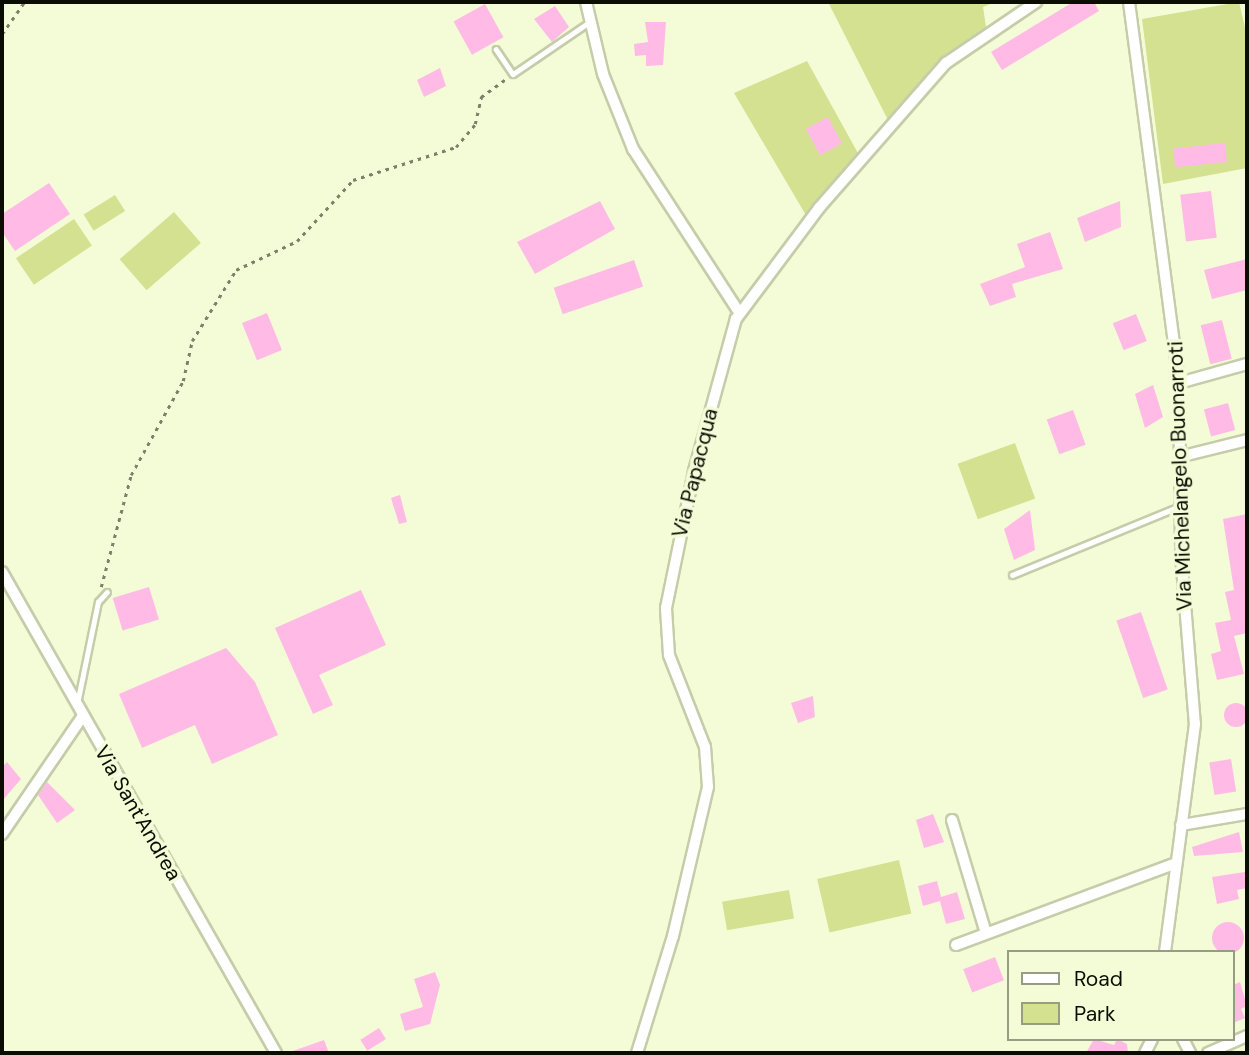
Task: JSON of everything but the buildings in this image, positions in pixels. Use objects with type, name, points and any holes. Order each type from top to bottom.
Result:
[{"type":"street","points":[[586,2],[588,23],[635,155],[739,312]]},
{"type":"street","name":"Via Papacqua","points":[[637,1053],[673,936],[708,787],[707,753],[674,672],[666,616],[694,471],[739,312],[830,195],[880,146],[946,63],[1036,2]]},
{"type":"street","name":"Via Michelangelo Buonarroti","points":[[1129,2],[1179,383],[1183,456],[1180,506],[1195,724],[1174,864],[1165,950]]},
{"type":"street","points":[[1179,383],[1247,364]]},
{"type":"street","points":[[1183,456],[1247,440]]},
{"type":"street","name":"Via Sant'Andrea","points":[[2,572],[82,717],[276,1053]]},
{"type":"street","points":[[2,834],[82,717]]},
{"type":"street","points":[[1181,825],[1247,814]]},
{"type":"street","points":[[952,820],[986,933]]},
{"type":"street","points":[[956,945],[1174,864]]},
{"type":"street","points":[[1208,1053],[1247,1036]]},
{"type":"lane","points":[[496,49],[513,74],[588,23]]},
{"type":"lane","points":[[1012,575],[1180,506]]},
{"type":"lane","points":[[76,706],[86,685],[100,598],[107,592]]},
{"type":"path","points":[[2,34],[24,2]]},
{"type":"path","points":[[100,598],[131,475],[183,381],[192,341],[236,270],[297,241],[354,180],[456,147],[475,124],[481,97],[513,74]]},
{"type":"green space","points":[[828,2],[995,2],[983,7],[986,27],[941,62],[889,122]]},
{"type":"green space","points":[[1239,2],[1247,36],[1247,168],[1163,184],[1142,19]]},
{"type":"green space","points":[[807,61],[859,155],[807,217],[734,93]]},
{"type":"green space","points":[[115,195],[125,211],[94,231],[84,215]]},
{"type":"green space","points":[[174,212],[201,243],[147,290],[120,259]]},
{"type":"green space","points":[[74,219],[92,246],[34,285],[16,258]]},
{"type":"green space","points":[[1015,443],[1035,498],[978,519],[958,464]]},
{"type":"green space","points":[[899,860],[911,914],[830,932],[817,879]]},
{"type":"green space","points":[[789,890],[794,919],[727,930],[722,902]]}]
